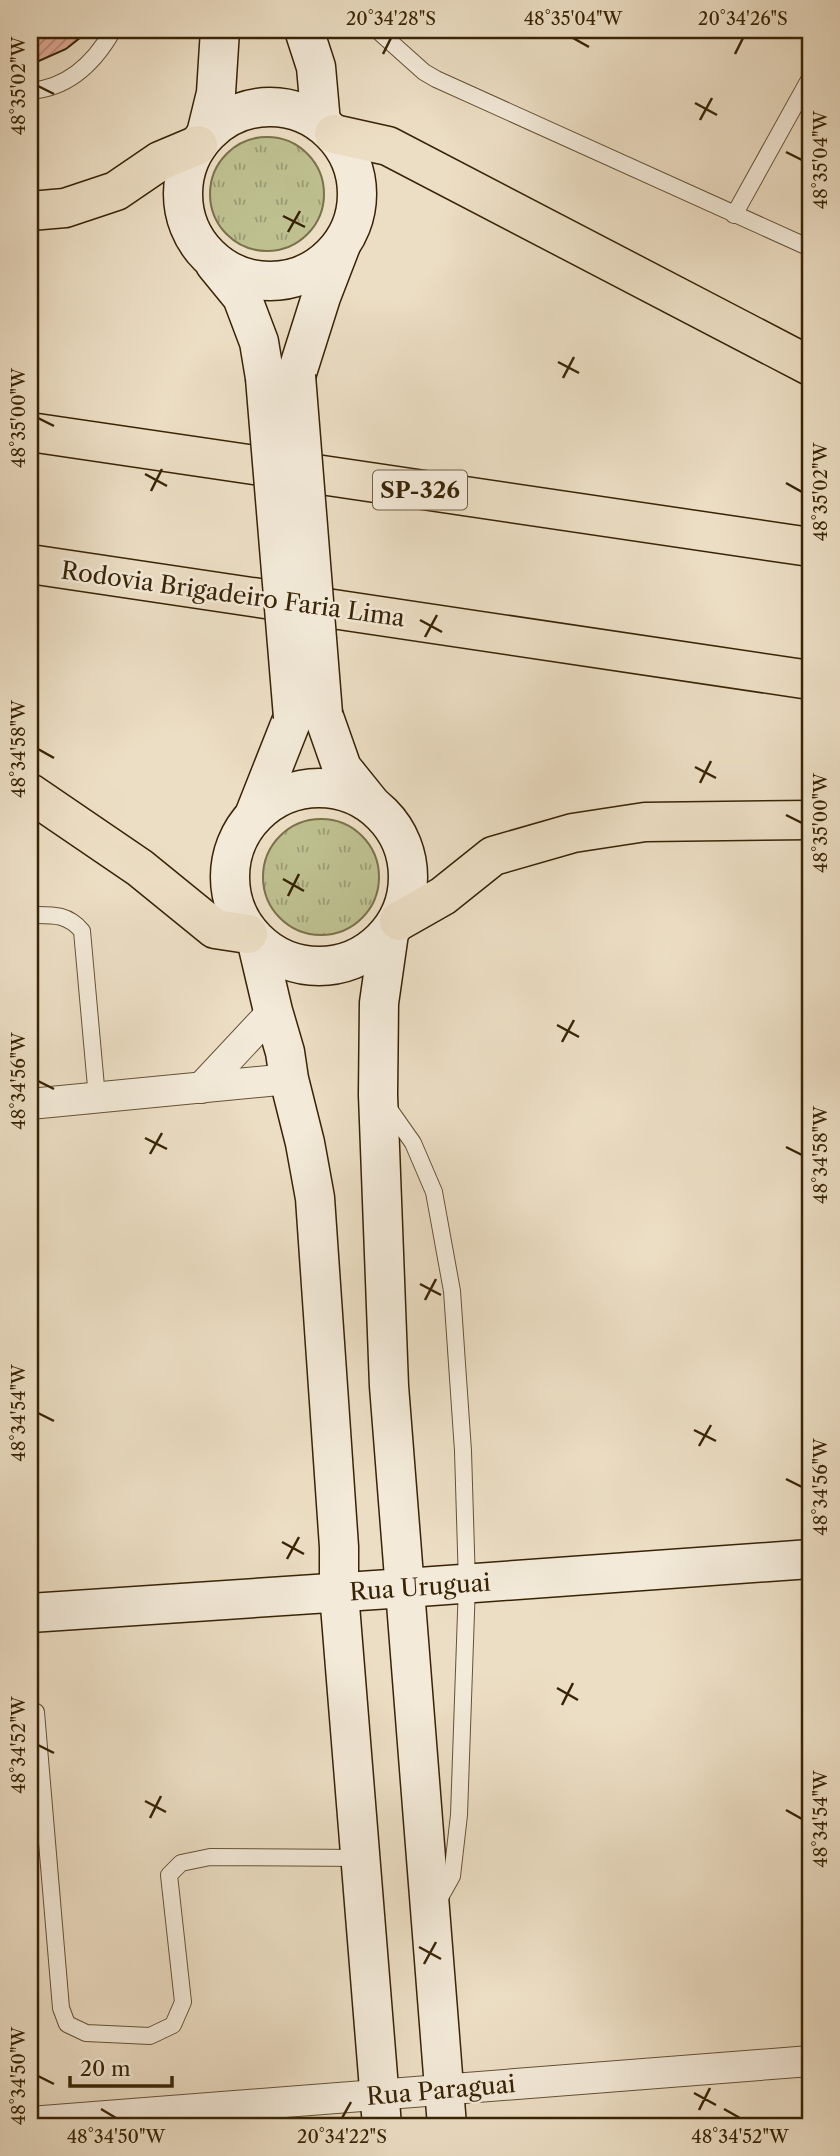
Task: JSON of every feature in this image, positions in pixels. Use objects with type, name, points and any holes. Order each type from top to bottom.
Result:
[{"type":"highway","points":[[328,128],[388,146],[810,366]]},
{"type":"highway","points":[[30,211],[65,208],[116,191],[160,161],[202,140]]},
{"type":"highway","name":"SP-326","points":[[30,432],[810,547]]},
{"type":"highway","name":"Rodovia Brigadeiro Faria Lima","points":[[30,564],[810,680]]},
{"type":"highway","points":[[30,793],[140,869],[215,929],[253,938]]},
{"type":"highway","points":[[394,927],[443,896],[494,856],[573,833],[645,822],[810,820]]},
{"type":"main road","points":[[220,30],[215,93],[202,140],[185,174],[183,205],[193,235],[242,297],[259,341],[280,377],[308,716],[342,768],[392,825],[405,852],[408,882],[394,927],[379,1003],[378,1095],[389,1386],[446,2108]]},
{"type":"main road","points":[[280,377],[321,298],[354,218],[357,188],[350,159],[328,128],[316,66],[304,30]]},
{"type":"main road","points":[[202,140],[232,115],[262,107],[293,109],[328,128]]},
{"type":"main road","points":[[212,259],[232,273],[255,280],[279,281],[302,275],[323,263],[341,245]]},
{"type":"main road","points":[[308,716],[255,813],[240,835],[230,859],[229,885],[235,911],[253,938],[285,1052],[315,1198],[339,1547],[339,1593],[381,2111]]},
{"type":"main road","points":[[255,813],[275,798],[299,789],[324,787],[349,792],[371,804]]},
{"type":"main road","points":[[253,938],[281,959],[310,967],[340,965],[367,953],[394,927]]},
{"type":"main road","name":"Rua Uruguai","points":[[30,1613],[810,1559]]},
{"type":"street","points":[[201,1088],[273,1011]]},
{"type":"street","points":[[30,1104],[289,1079]]},
{"type":"street","name":"Rua Paraguai","points":[[30,2122],[446,2108],[810,2061]]},
{"type":"lane","points":[[30,90],[58,85],[84,69],[104,46],[113,30]]},
{"type":"lane","points":[[377,30],[424,72],[436,79],[810,248]]},
{"type":"lane","points":[[734,215],[810,78]]},
{"type":"lane","points":[[30,915],[62,915],[75,922],[82,930],[97,1098]]},
{"type":"lane","points":[[378,1095],[413,1143],[434,1192],[452,1291],[463,1451],[467,1584],[459,1815],[452,1876],[429,1916]]},
{"type":"lane","points":[[36,1712],[61,2008],[68,2024],[86,2033],[150,2036],[173,2025],[183,2002],[169,1875],[181,1863],[210,1857],[362,1858]]},
{"type":"green space","points":[[267,137],[289,141],[308,153],[320,172],[324,194],[320,216],[308,235],[289,247],[267,251],[245,247],[226,235],[214,216],[210,194],[214,172],[226,153],[245,141]]},
{"type":"green space","points":[[321,819],[343,823],[362,836],[375,855],[379,877],[375,899],[362,918],[343,931],[321,935],[299,931],[280,918],[267,899],[263,877],[267,855],[280,836],[299,823]]},
{"type":"building","points":[[30,30],[90,30],[66,49],[30,65]]}]
